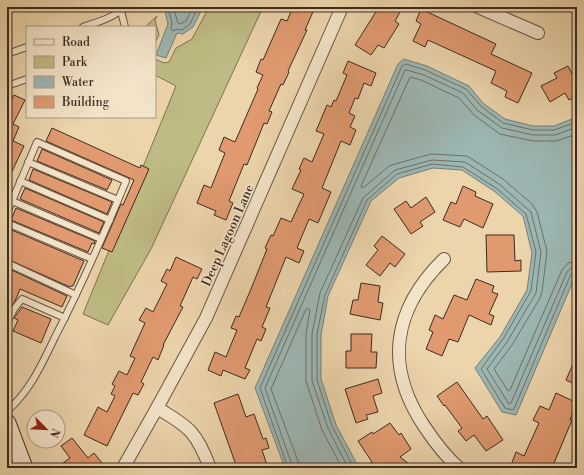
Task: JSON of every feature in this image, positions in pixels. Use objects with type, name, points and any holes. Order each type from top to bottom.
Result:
[{"type":"main road","points":[[7,423],[24,468]]},
{"type":"street","name":"Deep Lagoon Lane","points":[[123,468],[206,318],[342,7]]},
{"type":"street","points":[[478,7],[538,32]]},
{"type":"street","points":[[444,259],[427,278],[408,307],[401,333],[400,371],[406,393],[416,414],[437,445],[459,468]]},
{"type":"street","points":[[157,408],[191,431],[199,442],[210,468]]},
{"type":"lane","points":[[113,7],[123,9]]},
{"type":"lane","points":[[86,26],[102,20],[123,9]]},
{"type":"lane","points":[[123,9],[125,26]]},
{"type":"lane","points":[[8,51],[26,47]]},
{"type":"lane","points":[[7,86],[26,79]]},
{"type":"lane","points":[[7,213],[37,142],[126,181],[76,295],[37,374],[20,400],[7,411]]},
{"type":"lane","points":[[28,162],[118,200]]},
{"type":"lane","points":[[20,181],[110,220]]},
{"type":"lane","points":[[12,201],[101,239]]},
{"type":"lane","points":[[7,223],[92,259]]},
{"type":"lane","points":[[7,263],[76,295]]},
{"type":"lane","points":[[7,323],[14,309],[22,299],[65,318]]},
{"type":"green space","points":[[209,7],[263,7],[151,249],[108,325],[83,314],[176,86],[156,76],[156,59],[164,63],[169,62],[176,48],[192,39]]},
{"type":"green space","points":[[157,16],[155,20],[159,35],[156,41],[156,26],[146,26]]},
{"type":"water","points":[[164,7],[203,7],[193,27],[183,34],[177,33],[166,58],[156,55],[168,24]]},
{"type":"water","points":[[404,59],[427,66],[469,86],[483,103],[505,119],[533,126],[554,126],[577,117],[577,272],[516,415],[502,412],[475,368],[500,337],[527,290],[532,253],[523,216],[494,191],[462,170],[433,168],[399,178],[371,201],[328,296],[321,335],[321,379],[336,425],[359,468],[285,468],[255,388],[398,64]]},
{"type":"building","points":[[293,7],[315,7],[305,30],[307,30],[288,71],[289,72],[283,85],[281,84],[269,111],[272,112],[267,124],[264,123],[247,165],[244,164],[229,201],[233,203],[226,220],[214,215],[216,211],[197,203],[204,185],[211,188],[225,153],[219,150],[224,137],[235,142],[263,75],[256,72],[261,59],[263,60],[281,19],[287,21]]},
{"type":"building","points":[[379,7],[392,7],[400,12],[395,21],[399,24],[384,48],[378,45],[371,55],[355,45]]},
{"type":"building","points":[[421,9],[496,44],[491,54],[532,73],[518,103],[505,97],[507,91],[491,83],[496,71],[428,40],[425,47],[413,41],[421,24],[416,21]]},
{"type":"building","points":[[348,61],[376,73],[371,86],[364,83],[358,99],[355,98],[349,113],[355,116],[350,127],[356,130],[350,145],[341,141],[322,188],[331,192],[318,223],[309,219],[297,248],[304,251],[299,263],[286,257],[266,307],[270,308],[262,327],[266,329],[261,341],[257,339],[245,368],[250,370],[245,379],[223,370],[221,376],[208,370],[215,352],[226,357],[237,330],[231,328],[236,316],[239,317],[267,249],[265,248],[271,235],[273,236],[281,218],[291,222],[304,194],[292,189],[301,170],[299,169],[304,158],[312,162],[324,134],[316,131],[327,105],[331,107],[334,100],[336,101],[347,75],[343,73]]},
{"type":"building","points":[[568,66],[577,84],[577,96],[569,100],[565,93],[550,102],[541,86],[557,78],[554,73]]},
{"type":"building","points":[[14,95],[25,100],[13,124],[19,127],[13,141],[24,146],[7,182],[7,103],[9,104]]},
{"type":"building","points":[[52,128],[140,168],[141,165],[149,169],[112,252],[102,248],[121,204],[123,205],[134,180],[46,141]]},
{"type":"building","points":[[42,149],[112,180],[107,190],[37,161]]},
{"type":"building","points":[[33,169],[112,202],[107,214],[29,180]]},
{"type":"building","points":[[463,186],[476,192],[475,196],[493,204],[483,228],[464,219],[460,227],[443,220],[451,202],[456,204]]},
{"type":"building","points":[[25,188],[104,222],[99,233],[20,199]]},
{"type":"building","points":[[426,197],[435,212],[420,222],[423,226],[411,234],[394,209],[406,201],[411,208]]},
{"type":"building","points":[[16,208],[95,241],[94,244],[92,243],[88,252],[11,220]]},
{"type":"building","points":[[7,228],[84,261],[73,286],[70,287],[7,259]]},
{"type":"building","points":[[486,235],[514,235],[515,261],[521,260],[521,271],[487,272]]},
{"type":"building","points":[[382,236],[405,254],[395,267],[390,263],[380,276],[366,265],[378,250],[374,246]]},
{"type":"building","points":[[176,257],[202,269],[197,279],[193,277],[180,306],[183,307],[163,345],[158,360],[153,357],[141,382],[144,384],[138,395],[133,393],[107,446],[84,435],[98,407],[107,412],[115,396],[111,394],[115,386],[112,384],[119,371],[127,375],[135,358],[130,356],[145,323],[139,320],[146,308],[153,312],[167,284],[161,281],[167,269],[170,271]]},
{"type":"building","points":[[7,268],[67,296],[62,307],[20,289],[15,301],[7,313]]},
{"type":"building","points":[[476,279],[494,286],[492,292],[498,294],[489,314],[494,316],[491,325],[469,315],[458,342],[449,339],[442,356],[426,349],[433,332],[429,330],[435,315],[443,319],[454,295],[467,300]]},
{"type":"building","points":[[361,283],[380,286],[378,302],[383,303],[380,320],[350,314],[353,300],[358,300]]},
{"type":"building","points":[[22,307],[51,319],[41,343],[13,331],[18,320],[14,318]]},
{"type":"building","points":[[351,334],[372,334],[371,352],[377,352],[376,368],[346,368],[346,351],[351,351]]},
{"type":"building","points":[[577,355],[577,385],[566,380]]},
{"type":"building","points":[[378,379],[382,393],[373,396],[378,412],[366,415],[368,419],[356,423],[345,389]]},
{"type":"building","points":[[457,382],[483,419],[487,416],[503,440],[486,451],[474,435],[466,441],[458,431],[462,428],[437,396]]},
{"type":"building","points":[[556,393],[577,403],[570,420],[572,420],[552,468],[510,468],[516,452],[524,456],[539,423],[533,420],[540,406],[549,410]]},
{"type":"building","points":[[238,394],[246,417],[254,414],[263,439],[266,438],[269,448],[262,450],[268,468],[237,468],[214,403]]},
{"type":"building","points":[[390,423],[399,435],[401,433],[411,449],[400,457],[414,468],[363,468],[372,462],[358,441],[372,432],[373,434]]},
{"type":"building","points":[[72,438],[88,458],[94,453],[102,463],[95,468],[56,468],[70,458],[63,449],[66,449],[66,442]]}]
